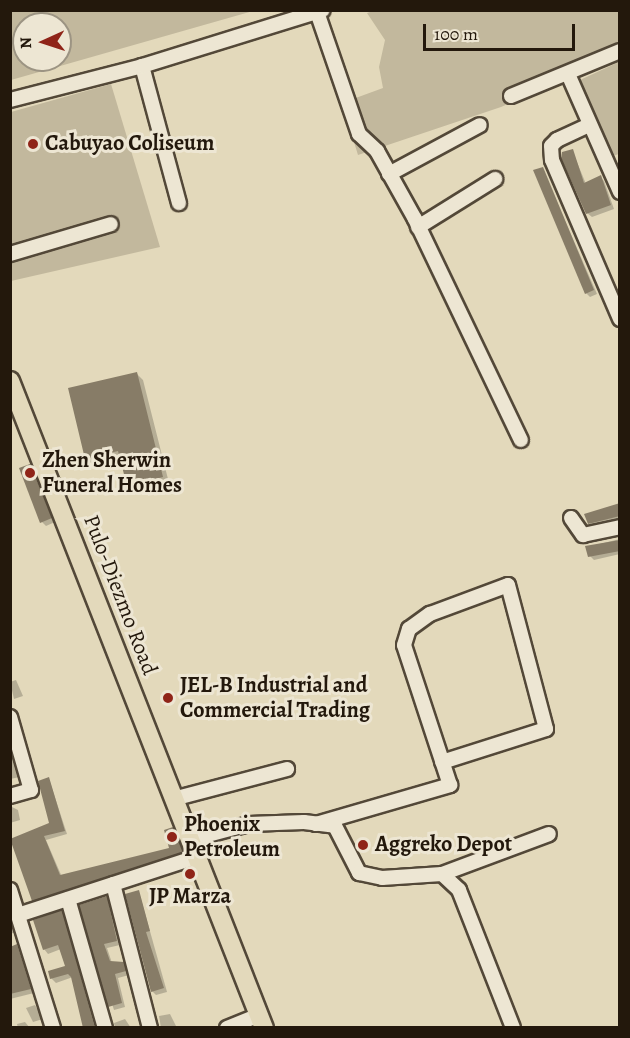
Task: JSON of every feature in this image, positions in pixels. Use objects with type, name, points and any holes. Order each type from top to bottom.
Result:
[{"type":"main road","name":"Pulo-Diezmo Road","points":[[10,381],[261,1021]]},
{"type":"street","points":[[10,100],[142,66],[320,11],[359,134],[377,151],[418,227],[521,440]]},
{"type":"street","points":[[511,96],[620,51]]},
{"type":"street","points":[[142,66],[179,203]]},
{"type":"street","points":[[568,74],[587,126],[613,160],[620,192]]},
{"type":"street","points":[[389,174],[480,125]]},
{"type":"street","points":[[587,126],[557,140],[551,146],[552,160],[620,320]]},
{"type":"street","points":[[418,227],[495,179]]},
{"type":"street","points":[[10,254],[111,224]]},
{"type":"street","points":[[571,518],[583,535],[620,527]]},
{"type":"street","points":[[316,824],[450,785],[442,762],[404,645],[409,629],[430,614],[508,585],[546,729],[442,762]]},
{"type":"street","points":[[10,717],[32,790],[10,796]]},
{"type":"street","points":[[173,799],[287,769]]},
{"type":"street","points":[[18,915],[113,884],[249,824],[335,826],[359,873],[382,878],[442,874],[549,834]]},
{"type":"street","points":[[442,874],[459,890],[513,1028]]},
{"type":"street","points":[[113,884],[150,1028]]},
{"type":"street","points":[[10,890],[53,1028]]},
{"type":"street","points":[[68,899],[105,1028]]},
{"type":"street","points":[[227,1028],[261,1021]]},
{"type":"shaded area","points":[[11,10],[253,10],[72,63],[72,12],[12,12],[12,72],[39,72],[11,80]]},
{"type":"shaded area","points":[[373,11],[619,11],[619,53],[501,107],[358,155],[342,103],[383,88],[379,67],[385,40],[367,13]]},
{"type":"shaded area","points":[[619,62],[619,154],[609,157],[580,91],[580,80]]},
{"type":"shaded area","points":[[111,84],[160,247],[11,281],[11,112]]},
{"type":"building","points":[[573,149],[584,183],[601,175],[611,205],[586,214],[561,158],[562,152]]},
{"type":"building","points":[[543,167],[594,290],[585,294],[533,170]]},
{"type":"building","points":[[137,372],[163,477],[127,486],[118,451],[85,459],[68,388]]},
{"type":"building","points":[[30,464],[52,518],[40,523],[19,468]]},
{"type":"building","points":[[620,503],[620,516],[588,524],[584,514]]},
{"type":"building","points":[[620,540],[620,551],[588,557],[585,546]]},
{"type":"building","points":[[49,777],[65,831],[44,836],[60,875],[169,848],[164,830],[173,827],[183,852],[32,901],[10,839],[49,823],[38,781]]},
{"type":"building","points":[[139,890],[150,931],[146,932],[164,988],[151,992],[125,894]]},
{"type":"building","points":[[107,896],[117,941],[104,944],[110,961],[124,962],[126,971],[115,974],[122,1003],[108,1007],[79,905]]},
{"type":"building","points":[[62,910],[95,1028],[83,1028],[71,977],[68,974],[50,979],[48,971],[65,966],[58,945],[43,950],[33,920]]},
{"type":"building","points":[[17,944],[31,989],[10,994],[10,947]]},
{"type":"place","name":"Cabuyao Coliseum","points":[[33,144]]},
{"type":"place","name":"Zhen Sherwin Funeral Homes","points":[[30,473]]},
{"type":"place","name":"JEL-B Industrial and Commercial Trading","points":[[168,698]]},
{"type":"place","name":"Phoenix Petroleum","points":[[172,837]]},
{"type":"place","name":"Aggreko Depot","points":[[363,845]]},
{"type":"place","name":"JP Marza","points":[[190,874]]}]
